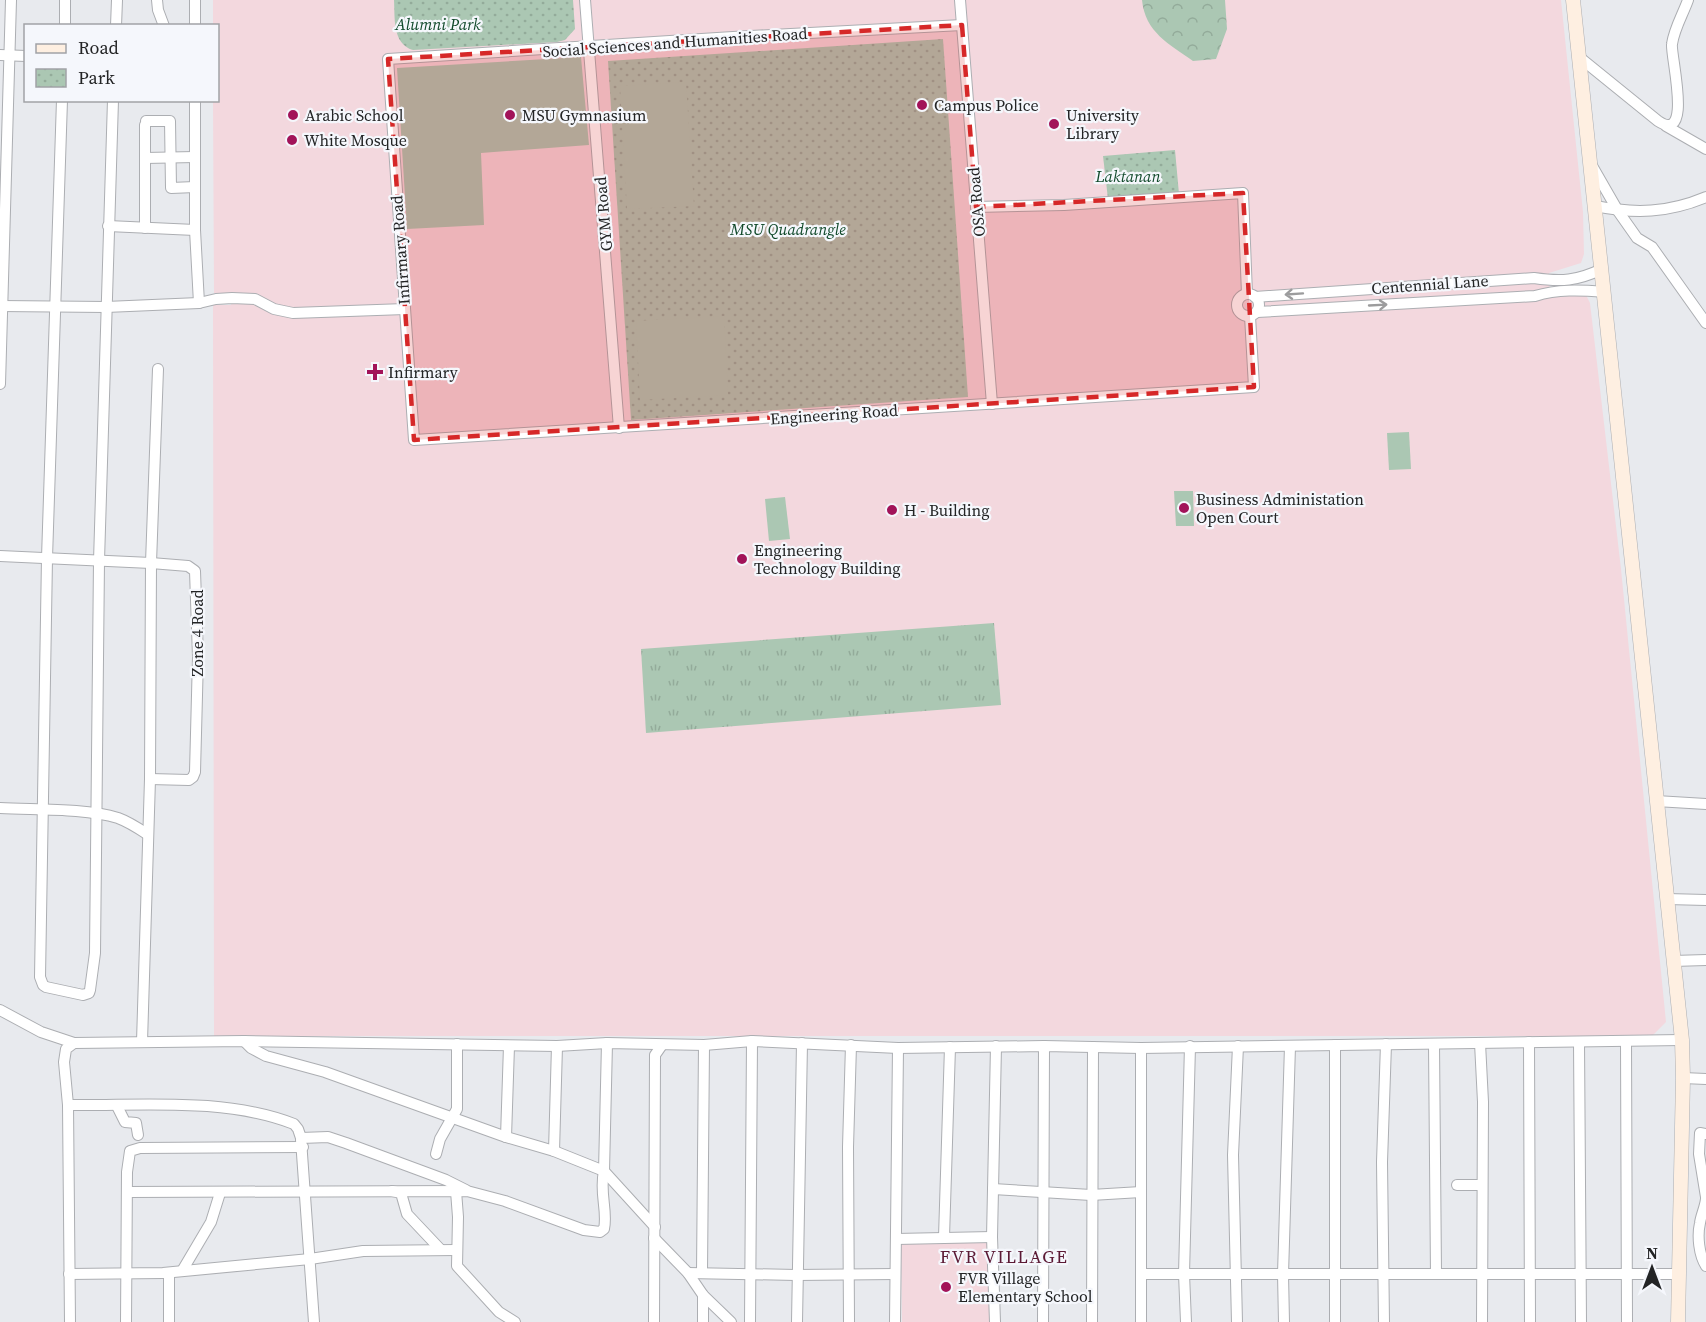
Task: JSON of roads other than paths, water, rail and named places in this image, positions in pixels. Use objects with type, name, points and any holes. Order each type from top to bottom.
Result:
[{"type":"street","points":[[0,384],[5,56],[11,0]]},
{"type":"street","points":[[65,0],[65,24]]},
{"type":"street","points":[[116,24],[117,0]]},
{"type":"street","points":[[157,0],[163,24]]},
{"type":"street","points":[[195,0],[195,24]]},
{"type":"street","name":"GYM Road","points":[[585,0],[619,428]]},
{"type":"street","name":"OSA Road","points":[[960,0],[992,404]]},
{"type":"street","points":[[1573,0],[1682,1040],[1678,1322]]},
{"type":"street","points":[[1666,126],[1673,123],[1678,112],[1679,101],[1671,45],[1688,0]]},
{"type":"street","name":"Social Sciences and Humanities Road","points":[[388,59],[962,25]]},
{"type":"street","points":[[5,56],[24,56]]},
{"type":"street","points":[[1579,57],[1666,126],[1706,149]]},
{"type":"street","name":"Infirmary Road","points":[[388,59],[414,441]]},
{"type":"street","points":[[62,102],[47,558],[41,982],[46,987],[83,995],[90,990],[94,965],[99,561],[113,102]]},
{"type":"street","points":[[195,102],[195,230],[199,303]]},
{"type":"street","points":[[145,228],[146,123],[170,121],[171,188],[195,187]]},
{"type":"street","points":[[145,158],[195,157]]},
{"type":"street","points":[[1591,164],[1618,211],[1637,238],[1652,247],[1706,323]]},
{"type":"street","points":[[976,207],[1064,205],[1243,193],[1251,295],[1259,306],[1253,314],[1242,313],[1238,308],[1240,298],[1251,295]]},
{"type":"street","points":[[1595,206],[1618,211],[1659,212],[1706,197]]},
{"type":"street","points":[[108,226],[195,230]]},
{"type":"street","name":"Centennial Lane","points":[[1582,285],[1602,269]]},
{"type":"street","points":[[1534,278],[1535,296]]},
{"type":"street","name":"Centennial Lane","points":[[1251,295],[1534,278],[1563,285],[1582,285],[1604,292]]},
{"type":"street","points":[[1481,281],[1482,299]]},
{"type":"street","name":"Centennial Lane","points":[[1253,314],[1535,296],[1563,285]]},
{"type":"street","points":[[1405,286],[1405,303]]},
{"type":"street","points":[[1335,290],[1336,307]]},
{"type":"street","points":[[1,306],[106,307],[251,298],[274,309],[304,314],[405,309]]},
{"type":"street","name":"Engineering Road","points":[[414,441],[1254,387],[1253,314]]},
{"type":"street","points":[[142,1042],[150,779],[151,563],[158,369]]},
{"type":"street","name":"Zone 4 Road","points":[[0,556],[151,563],[188,566],[195,570],[198,667],[197,755],[193,777],[189,780],[150,779]]},
{"type":"street","points":[[1656,801],[1706,804]]},
{"type":"street","points":[[0,808],[97,814],[118,818],[147,834]]},
{"type":"street","points":[[1666,899],[1706,900]]},
{"type":"street","points":[[1673,961],[1706,960]]},
{"type":"street","points":[[0,1010],[41,1032],[74,1043],[244,1041],[557,1046],[752,1041],[898,1048],[1044,1046],[1141,1048],[1682,1040]]},
{"type":"street","points":[[244,1041],[256,1052],[266,1056],[325,1072],[506,1137],[554,1151],[604,1171],[688,1273],[703,1296],[731,1322]]},
{"type":"street","points":[[750,1322],[752,1041]]},
{"type":"street","points":[[1626,1041],[1627,1322]]},
{"type":"street","points":[[1529,1042],[1530,1322]]},
{"type":"street","points":[[1579,1042],[1581,1322]]},
{"type":"street","points":[[70,1322],[68,1106],[65,1054],[69,1046],[74,1043]]},
{"type":"street","points":[[127,1192],[461,1191],[505,1201],[565,1224],[597,1233],[603,1231],[606,1223],[601,1186],[604,1171],[607,1043]]},
{"type":"street","points":[[797,1322],[796,1275],[802,1043]]},
{"type":"street","points":[[1480,1043],[1483,1102],[1482,1322]]},
{"type":"street","points":[[436,1154],[440,1139],[454,1117],[458,1102],[457,1044]]},
{"type":"street","points":[[647,1044],[655,1055]]},
{"type":"street","points":[[654,1322],[655,1055],[662,1044]]},
{"type":"street","points":[[702,1273],[704,1044]]},
{"type":"street","points":[[1384,1322],[1382,1162],[1386,1044]]},
{"type":"street","points":[[1434,1044],[1436,1274]]},
{"type":"street","points":[[849,1322],[848,1147],[851,1045]]},
{"type":"street","points":[[1335,1045],[1335,1322]]},
{"type":"street","points":[[506,1137],[509,1046]]},
{"type":"street","points":[[554,1151],[557,1046]]},
{"type":"street","points":[[995,1322],[992,1237],[996,1046]]},
{"type":"street","points":[[1043,1322],[1044,1046]]},
{"type":"street","points":[[1237,1322],[1233,1155],[1238,1046]]},
{"type":"street","points":[[1284,1322],[1283,1274],[1290,1046]]},
{"type":"street","points":[[944,1237],[950,1047]]},
{"type":"street","points":[[1092,1322],[1093,1047]]},
{"type":"street","points":[[1186,1322],[1184,1274],[1191,1047]]},
{"type":"street","points":[[895,1322],[898,1048]]},
{"type":"street","points":[[1141,1048],[1141,1322]]},
{"type":"street","points":[[1683,1078],[1706,1079]]},
{"type":"street","points":[[68,1106],[184,1106],[245,1111],[294,1124],[302,1142],[314,1322]]},
{"type":"street","points":[[117,1106],[125,1122],[136,1123],[138,1135]]},
{"type":"street","points":[[1706,1134],[1700,1133],[1699,1154],[1703,1166],[1706,1198],[1699,1233],[1706,1266]]},
{"type":"street","points":[[126,1322],[128,1154],[134,1149],[302,1142],[328,1137],[446,1180],[461,1191]]},
{"type":"street","points":[[1682,1150],[1699,1154]]},
{"type":"street","points":[[1457,1185],[1482,1185]]},
{"type":"street","points":[[993,1189],[1091,1195],[1140,1192]]},
{"type":"street","points":[[390,1190],[401,1192],[406,1214],[437,1250],[449,1258],[499,1312],[515,1322]]},
{"type":"street","points":[[457,1266],[456,1250],[461,1191]]},
{"type":"street","points":[[182,1271],[211,1222],[220,1193]]},
{"type":"street","points":[[1679,1233],[1699,1233]]},
{"type":"street","points":[[896,1239],[992,1237]]},
{"type":"street","points":[[69,1274],[168,1273],[310,1259],[363,1251],[456,1250]]},
{"type":"street","points":[[168,1273],[169,1322]]},
{"type":"street","points":[[688,1273],[895,1274]]},
{"type":"street","points":[[1142,1274],[1678,1274]]},
{"type":"street","points":[[703,1296],[703,1322]]},
{"type":"place","name":"Campus Police","points":[[922,105]]},
{"type":"place","name":"Arabic School","points":[[293,115]]},
{"type":"place","name":"MSU Gymnasium","points":[[510,115]]},
{"type":"place","name":"University Library","points":[[1054,124]]},
{"type":"place","name":"White Mosque","points":[[292,140]]},
{"type":"place","name":"Infirmary","points":[[375,372]]},
{"type":"place","name":"Business Administation Open Court","points":[[1184,508]]},
{"type":"place","name":"H - Building","points":[[892,510]]},
{"type":"place","name":"Engineering Technology Building","points":[[742,559]]},
{"type":"place","name":"FVR Village Elementary School","points":[[946,1287]]},
{"type":"district","name":"FVR VILLAGE","points":[[1004,1256]]},
{"type":"park label","name":"Alumni Park","points":[[438,24]]},
{"type":"park label","name":"Laktanan","points":[[1128,176]]},
{"type":"park label","name":"MSU Quadrangle","points":[[788,229]]}]
